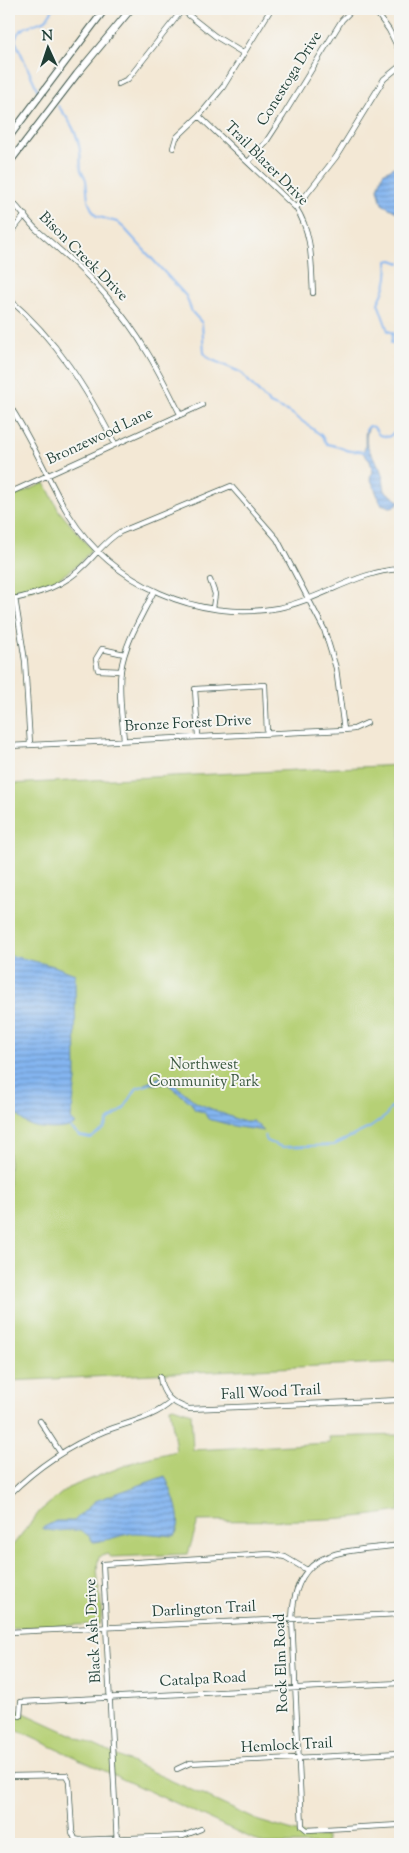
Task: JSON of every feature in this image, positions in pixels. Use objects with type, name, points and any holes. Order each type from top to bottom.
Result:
[{"type":"street","points":[[9,138],[105,9]]},
{"type":"street","points":[[9,163],[77,74],[131,9]]},
{"type":"street","points":[[118,84],[128,79],[182,9],[243,54]]},
{"type":"street","points":[[173,148],[176,138],[199,116],[223,87],[271,9]]},
{"type":"street","name":"Conestoga Drive","points":[[248,162],[270,135],[342,20],[353,9]]},
{"type":"street","points":[[374,9],[389,30],[400,52]]},
{"type":"street","points":[[296,208],[336,157],[384,79],[400,66]]},
{"type":"street","name":"Trail Blazer Drive","points":[[199,116],[296,208],[305,222],[310,238],[313,294]]},
{"type":"street","name":"Bison Creek Drive","points":[[9,199],[25,215],[32,226],[72,260],[110,300],[145,348],[180,414]]},
{"type":"street","points":[[9,235],[25,215]]},
{"type":"street","points":[[9,299],[35,324],[71,366],[92,400],[115,444]]},
{"type":"street","name":"Bronzewood Lane","points":[[9,493],[202,405]]},
{"type":"street","points":[[9,406],[29,437],[68,515],[98,551],[118,568],[154,591],[177,600],[213,608],[246,611],[270,609],[310,599],[371,574],[400,569]]},
{"type":"street","points":[[9,600],[38,593],[62,583],[85,566],[98,551],[120,532],[231,486],[277,539],[310,599],[333,653],[341,694],[344,730]]},
{"type":"street","points":[[210,580],[215,594],[213,608]]},
{"type":"street","points":[[124,740],[120,672],[124,654],[154,591]]},
{"type":"street","points":[[15,598],[25,661],[30,744]]},
{"type":"street","points":[[120,672],[98,670],[96,659],[102,649],[124,654]]},
{"type":"street","points":[[198,736],[195,689],[265,685],[267,733]]},
{"type":"street","name":"Bronze Forest Drive","points":[[9,746],[344,730],[354,729],[367,723]]},
{"type":"street","points":[[9,1495],[22,1482],[60,1452],[104,1431],[162,1411],[172,1401],[162,1389],[160,1377]]},
{"type":"street","name":"Fall Wood Trail","points":[[172,1401],[189,1409],[400,1400]]},
{"type":"street","points":[[40,1421],[60,1452]]},
{"type":"street","points":[[307,1570],[338,1552],[400,1545]]},
{"type":"street","name":"Black Ash Drive","points":[[117,1842],[103,1564],[270,1554],[285,1557],[307,1570]]},
{"type":"street","name":"Rock Elm Road","points":[[307,1570],[296,1592],[292,1619],[302,1826],[307,1830],[400,1825]]},
{"type":"street","name":"Darlington Trail","points":[[9,1632],[400,1614]]},
{"type":"street","name":"Catalpa Road","points":[[20,1716],[21,1702],[400,1683]]},
{"type":"street","name":"Hemlock Trail","points":[[177,1769],[190,1763],[400,1754]]},
{"type":"street","points":[[9,1776],[66,1775],[69,1781],[72,1832],[75,1839],[117,1842],[184,1836],[201,1829]]},
{"type":"green space","points":[[45,483],[59,511],[91,549],[84,559],[65,574],[31,590],[9,595],[9,498]]},
{"type":"green space","name":"Northwest Community Park","points":[[400,765],[400,1362],[9,1381],[9,784]]},
{"type":"green space","points":[[173,1407],[191,1413],[193,1450],[330,1443],[329,1437],[400,1435],[400,1511],[324,1519],[198,1521],[188,1554],[111,1557],[107,1554],[99,1557],[97,1572],[101,1608],[100,1624],[9,1628],[9,1550],[40,1511],[68,1488],[139,1460],[176,1451],[170,1408]]},
{"type":"green space","points":[[9,1706],[259,1821],[313,1837],[326,1837],[326,1844],[264,1844],[9,1727]]},
{"type":"water","points":[[400,164],[400,214],[382,204],[378,189],[383,173]]},
{"type":"water","points":[[369,427],[366,440],[369,451],[381,471],[385,491],[399,501],[396,506],[390,507],[381,504],[370,477],[373,472],[370,461],[363,453],[366,429]]},
{"type":"water","points":[[9,955],[54,966],[75,974],[76,1080],[71,1119],[76,1124],[66,1128],[37,1128],[27,1124],[9,1109]]},
{"type":"water","points":[[160,1077],[167,1078],[197,1103],[241,1121],[253,1121],[264,1131],[238,1127],[208,1119],[204,1112],[195,1110],[191,1103],[168,1084],[145,1084]]},
{"type":"water","points":[[165,1476],[174,1497],[178,1515],[177,1530],[174,1536],[134,1533],[93,1542],[88,1535],[76,1530],[55,1531],[42,1528],[56,1521],[74,1521],[95,1501]]},
{"type":"waterway","points":[[38,91],[15,40],[23,29],[46,20],[53,9]]},
{"type":"waterway","points":[[58,106],[69,121],[79,145],[81,170],[86,180],[90,206],[96,216],[117,222],[124,228],[186,296],[192,312],[202,323],[204,353],[210,359],[240,372],[270,404],[291,413],[321,435],[327,444],[349,451],[366,453]]},
{"type":"waterway","points":[[400,263],[392,260],[387,261],[388,272],[386,282],[378,303],[388,331],[393,333],[391,343],[400,345]]},
{"type":"waterway","points":[[366,430],[369,426],[374,427],[379,435],[389,437],[400,426]]},
{"type":"waterway","points":[[70,1127],[80,1136],[91,1138],[104,1129],[108,1121],[123,1110],[137,1088],[150,1084]]},
{"type":"waterway","points":[[265,1136],[267,1141],[282,1147],[334,1145],[371,1127],[386,1116],[390,1109],[400,1100]]}]
